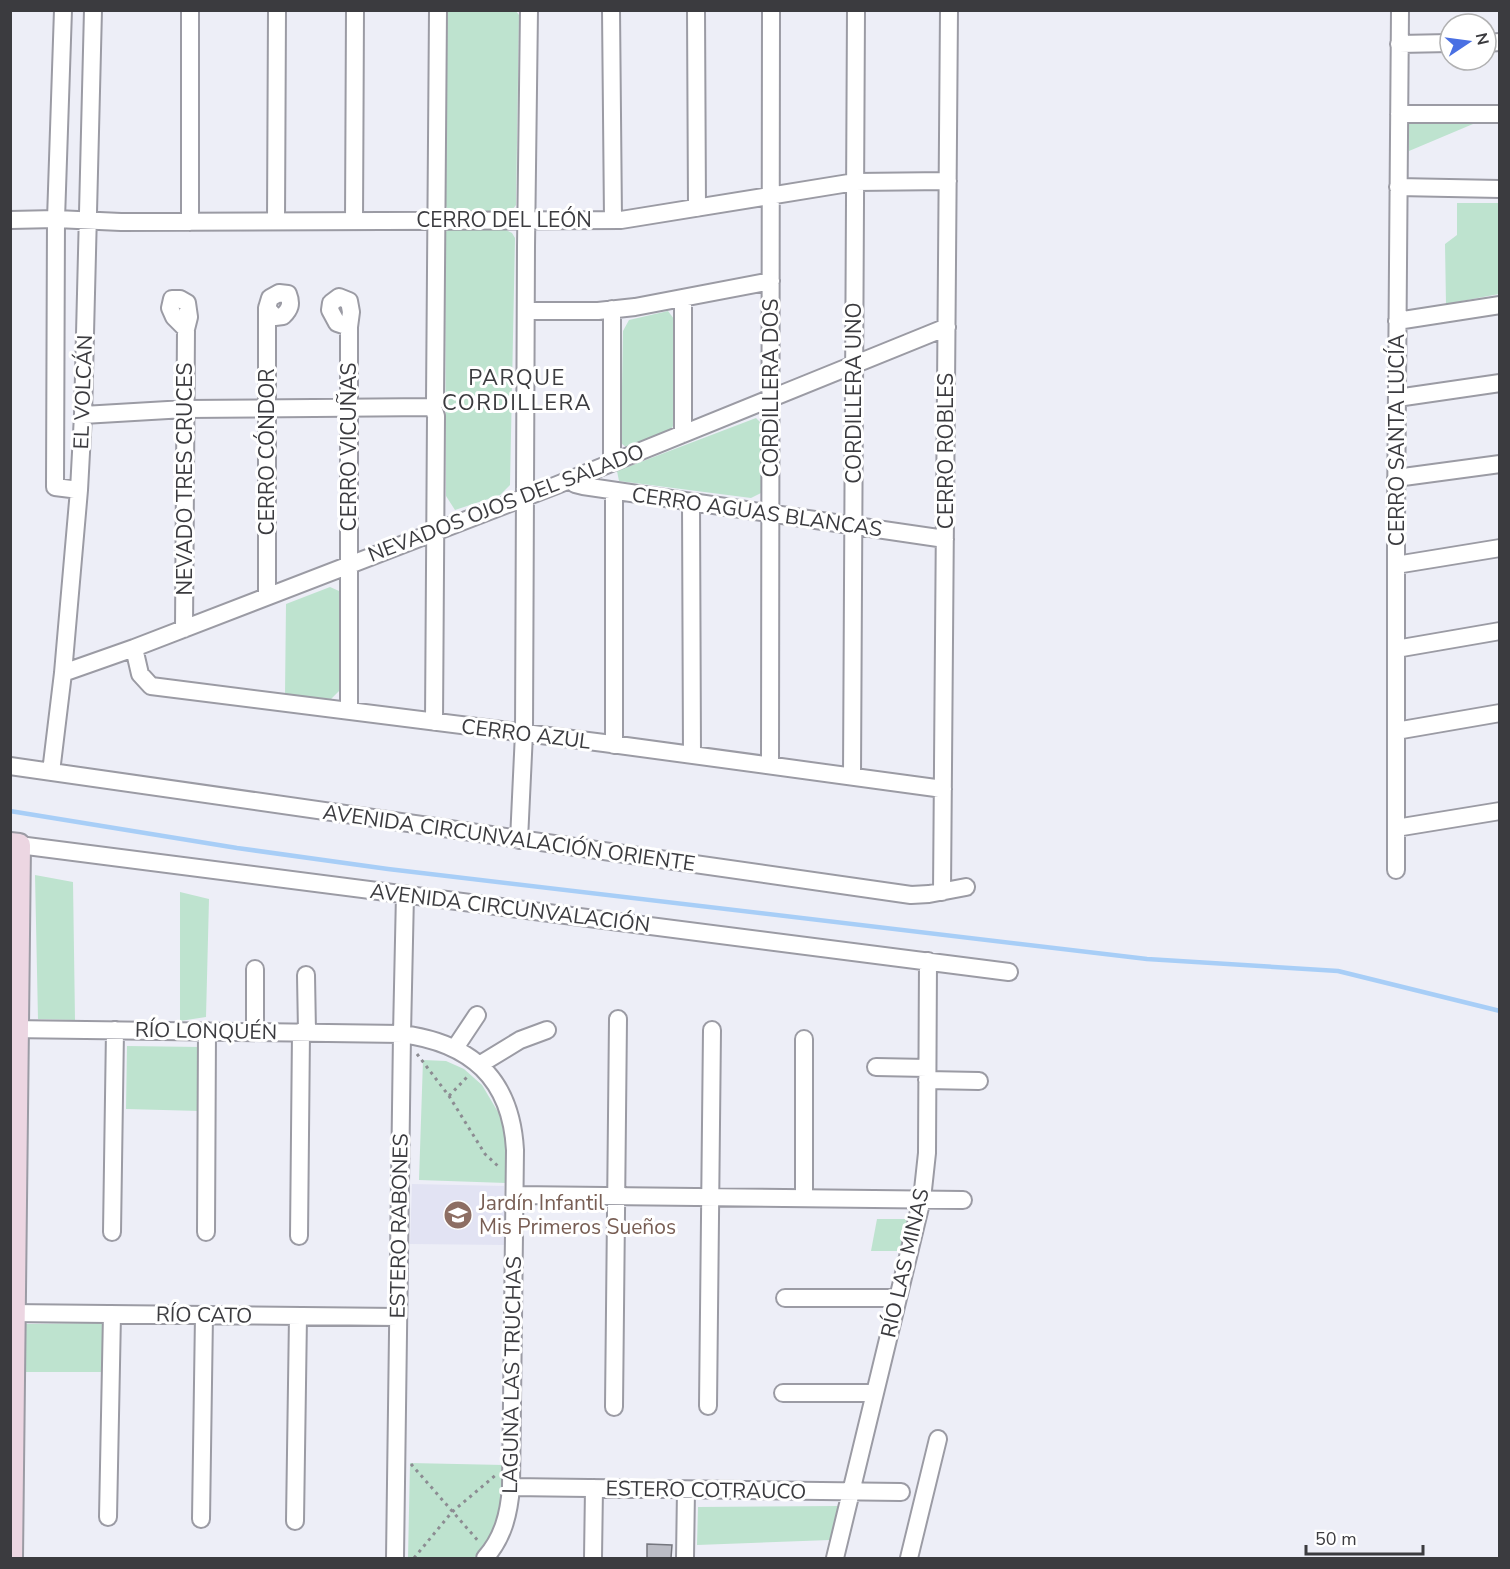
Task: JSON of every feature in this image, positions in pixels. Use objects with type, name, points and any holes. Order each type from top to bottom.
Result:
[{"type":"street","name":"EL VOLCÁN","points":[[63,10],[56,219],[55,487],[80,490]]},
{"type":"street","name":"EL VOLCÁN","points":[[51,772],[63,673],[80,490],[93,10]]},
{"type":"street","points":[[190,10],[190,222]]},
{"type":"street","points":[[276,221],[277,10]]},
{"type":"street","points":[[354,221],[355,10]]},
{"type":"street","points":[[434,722],[438,10]]},
{"type":"street","points":[[519,840],[524,733],[528,10]]},
{"type":"street","points":[[611,10],[613,220]]},
{"type":"street","points":[[696,10],[697,208]]},
{"type":"street","name":"CORDILLERA DOS","points":[[770,765],[771,10]]},
{"type":"street","name":"CORDILLERA UNO","points":[[852,776],[856,10]]},
{"type":"street","name":"CERRO ROBLES","points":[[942,892],[949,10]]},
{"type":"street","name":"CERRO SANTA LUCÍA","points":[[1396,870],[1396,478],[1400,10]]},
{"type":"street","points":[[1400,44],[1438,43]]},
{"type":"street","points":[[1399,114],[1500,114]]},
{"type":"street","name":"CERRO DEL LEÓN","points":[[10,220],[190,222],[613,220],[855,182],[948,181]]},
{"type":"street","points":[[1398,187],[1500,189]]},
{"type":"street","points":[[526,312],[598,311],[635,307],[771,281]]},
{"type":"street","points":[[683,298],[683,434]]},
{"type":"street","points":[[1397,321],[1500,305]]},
{"type":"street","name":"CERRO CÓNDOR","points":[[267,308],[267,596]]},
{"type":"street","points":[[612,309],[612,462]]},
{"type":"street","name":"CERRO VICUÑAS","points":[[349,327],[349,711]]},
{"type":"street","name":"NEVADOS OJOS DEL SALADO","points":[[63,673],[134,648],[571,479],[947,327]]},
{"type":"street","name":"NEVADO TRES CRUCES","points":[[184,628],[186,329]]},
{"type":"street","points":[[1397,398],[1500,382]]},
{"type":"street","points":[[83,415],[185,409],[434,408]]},
{"type":"street","points":[[1396,478],[1500,464]]},
{"type":"street","name":"CERRO AGUAS BLANCAS","points":[[571,479],[575,484],[583,486],[945,539]]},
{"type":"street","points":[[614,490],[614,745]]},
{"type":"street","points":[[691,502],[692,755]]},
{"type":"street","points":[[1396,565],[1500,548]]},
{"type":"street","points":[[1396,649],[1500,631]]},
{"type":"street","name":"CERRO AZUL","points":[[134,648],[140,674],[151,686],[944,789]]},
{"type":"street","points":[[1396,731],[1500,713]]},
{"type":"street","points":[[10,766],[51,772]]},
{"type":"street","name":"AVENIDA CIRCUNVALACIÓN ORIENTE","points":[[51,772],[911,895],[966,887]]},
{"type":"street","points":[[1396,828],[1500,811]]},
{"type":"street","points":[[11,1558],[15,845]]},
{"type":"street","name":"AVENIDA CIRCUNVALACIÓN","points":[[15,845],[1009,972]]},
{"type":"street","name":"ESTERO RABONES","points":[[395,1558],[405,894]]},
{"type":"street","name":"RÍO LAS MINAS","points":[[835,1558],[921,1199],[927,1153],[928,961]]},
{"type":"street","points":[[255,969],[255,1032]]},
{"type":"street","points":[[299,1236],[306,975]]},
{"type":"street","points":[[455,1048],[477,1014]]},
{"type":"street","points":[[614,1407],[618,1019]]},
{"type":"street","name":"RÍO LONQUÉN","points":[[14,1029],[402,1034]]},
{"type":"street","points":[[112,1232],[116,1030]]},
{"type":"street","points":[[479,1065],[520,1040],[547,1030]]},
{"type":"street","points":[[708,1406],[712,1030]]},
{"type":"street","points":[[206,1232],[207,1031]]},
{"type":"street","name":"LAGUNA LAS TRUCHAS","points":[[402,1034],[430,1039],[468,1055],[490,1076],[506,1103],[514,1134],[511,1487],[507,1519],[488,1557]]},
{"type":"street","points":[[804,1039],[804,1198]]},
{"type":"street","points":[[876,1068],[979,1081]]},
{"type":"street","points":[[515,1188],[616,1196],[963,1200]]},
{"type":"street","points":[[785,1298],[898,1298]]},
{"type":"street","name":"RÍO CATO","points":[[12,1312],[398,1317]]},
{"type":"street","points":[[108,1516],[112,1314]]},
{"type":"street","points":[[201,1519],[204,1315]]},
{"type":"street","points":[[295,1521],[298,1316]]},
{"type":"street","points":[[783,1393],[875,1393]]},
{"type":"street","points":[[909,1558],[938,1439]]},
{"type":"street","name":"ESTERO COTRAUCO","points":[[511,1487],[901,1492]]},
{"type":"street","points":[[593,1558],[594,1488]]},
{"type":"street","points":[[685,1558],[686,1490]]},
{"type":"path","points":[[402,1034],[449,1096],[485,1154],[515,1188]]},
{"type":"path","points":[[449,1096],[479,1065]]},
{"type":"path","points":[[397,1446],[488,1557]]},
{"type":"path","points":[[414,1558],[452,1512],[512,1461]]},
{"type":"shaded area","name":"Jardín Infantil Mis Primeros Sueños","points":[[412,1184],[504,1186],[505,1245],[410,1244]]},
{"type":"green space","points":[[447,11],[516,11],[519,15],[516,205],[504,213],[475,215],[449,212],[445,204]]},
{"type":"green space","points":[[1409,123],[1473,124],[1409,151]]},
{"type":"green space","points":[[1457,203],[1499,203],[1499,294],[1446,304],[1445,244],[1457,235]]},
{"type":"green space","points":[[500,227],[512,233],[515,238],[510,485],[500,495],[455,510],[446,496],[445,233],[449,228]]},
{"type":"green space","points":[[668,311],[674,319],[674,423],[671,431],[627,448],[621,443],[623,331],[629,320]]},
{"type":"green space","points":[[756,418],[763,425],[763,492],[751,498],[619,481],[617,471]]},
{"type":"green space","points":[[330,587],[339,591],[340,690],[331,699],[285,694],[286,604]]},
{"type":"green space","points":[[35,875],[73,882],[75,1020],[38,1019]]},
{"type":"green space","points":[[180,892],[209,899],[206,1017],[180,1021]]},
{"type":"green space","points":[[127,1046],[201,1047],[200,1111],[126,1109]]},
{"type":"green space","points":[[423,1060],[446,1061],[464,1069],[482,1085],[501,1117],[507,1148],[506,1183],[419,1180]]},
{"type":"green space","points":[[877,1219],[907,1219],[901,1251],[871,1251]]},
{"type":"green space","points":[[102,1323],[102,1372],[24,1372],[26,1324]]},
{"type":"green space","points":[[410,1463],[504,1465],[503,1505],[485,1549],[473,1558],[408,1558]]},
{"type":"green space","points":[[839,1506],[830,1540],[697,1545],[698,1507]]},
{"type":"building","points":[[647,1544],[672,1545],[671,1558],[647,1558]]},
{"type":"waterway","points":[[10,811],[237,848],[388,869],[1147,959],[1338,971],[1500,1011]]},
{"type":"place","name":"Jardín Infantil Mis Primeros Sueños","points":[[458,1215]]},
{"type":"district","name":"PARQUE CORDILLERA","points":[[517,390]]}]
